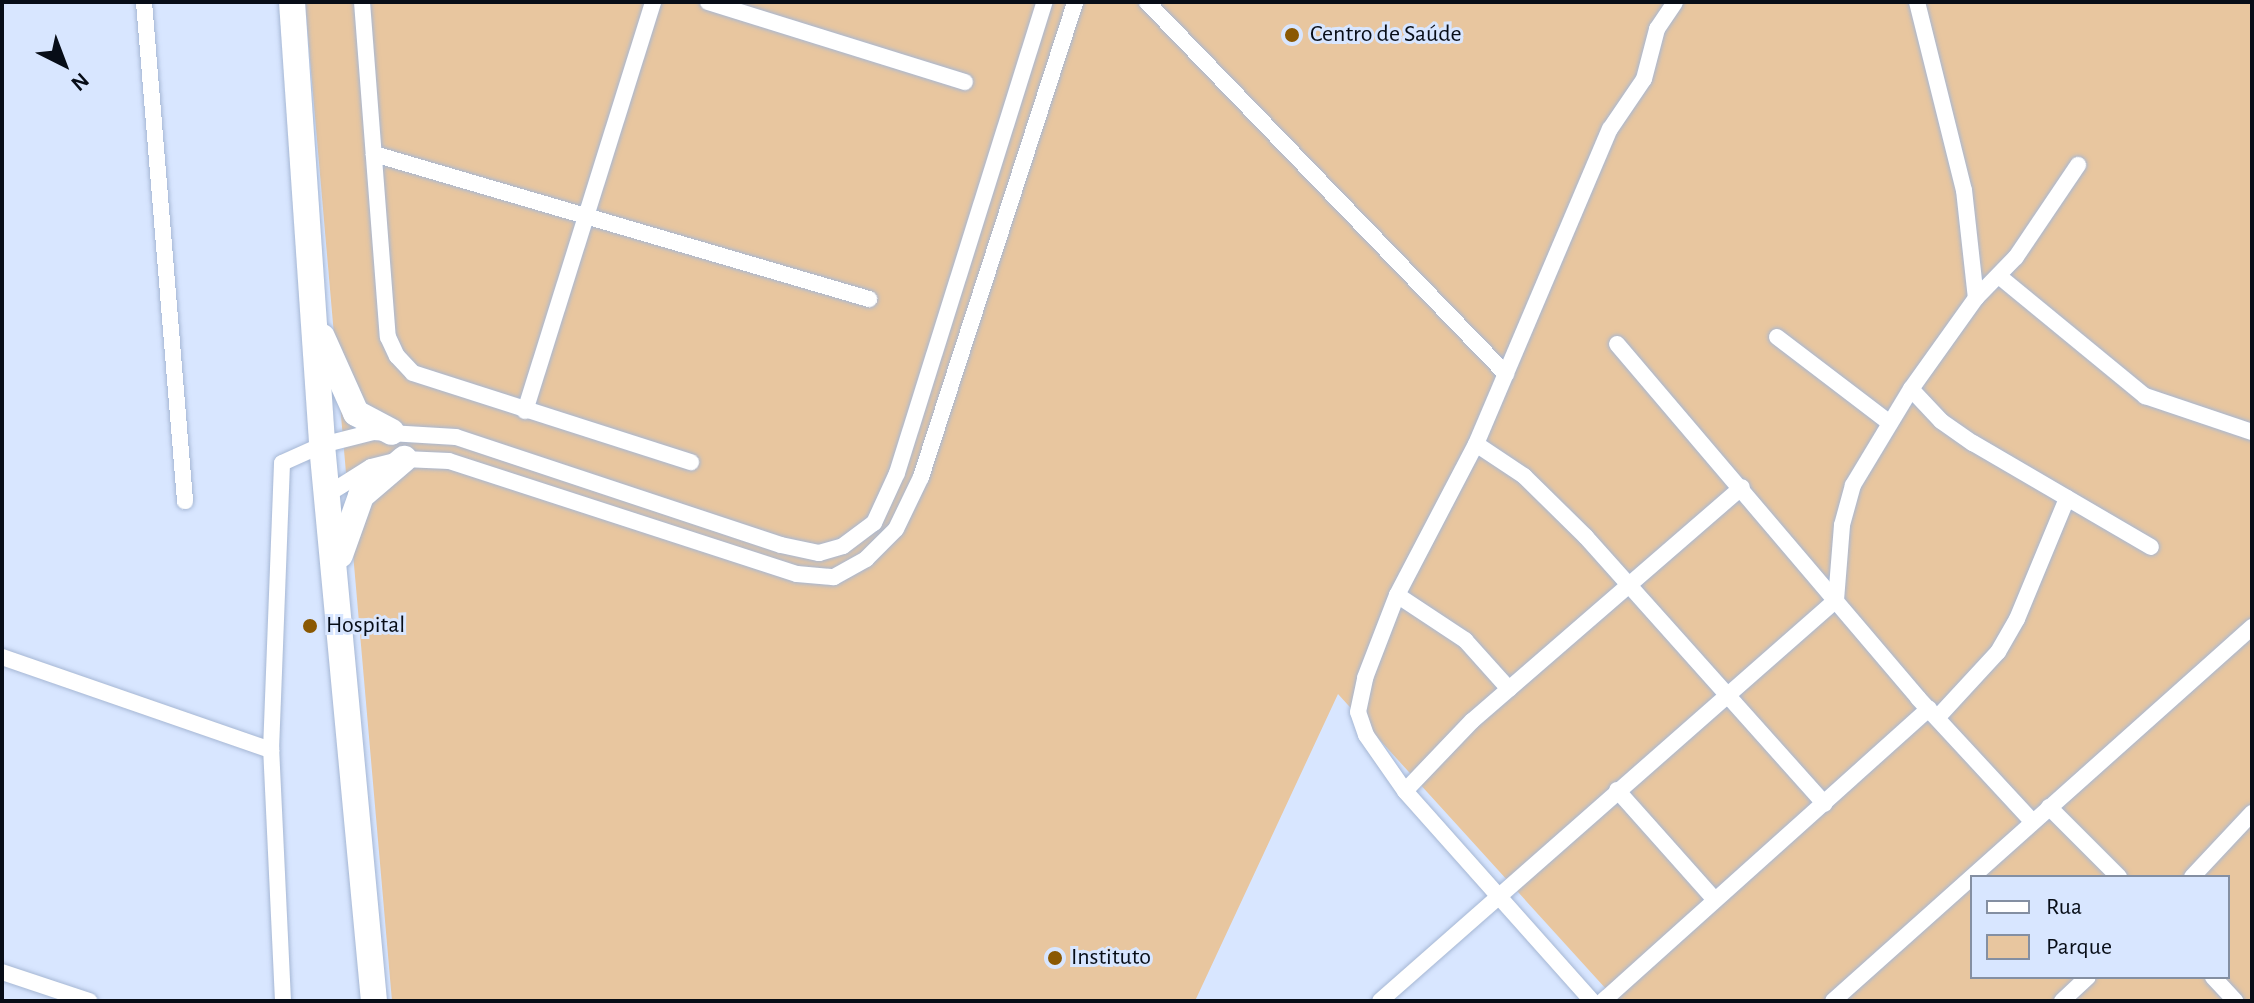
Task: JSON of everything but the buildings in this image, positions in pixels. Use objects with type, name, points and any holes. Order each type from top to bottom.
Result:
[{"type":"main road","points":[[292,2],[322,445],[374,1001]]},
{"type":"main road","points":[[313,316],[356,413],[391,432]]},
{"type":"main road","points":[[335,578],[349,520],[361,496],[404,459]]},
{"type":"street","points":[[144,2],[185,501]]},
{"type":"street","points":[[362,2],[388,337],[397,356],[413,373],[691,462]]},
{"type":"street","points":[[525,411],[653,2]]},
{"type":"street","points":[[708,2],[965,82]]},
{"type":"street","points":[[283,1001],[271,750],[278,475],[282,463],[293,455],[322,445],[391,432],[456,437],[781,545],[819,553],[843,546],[874,523],[897,473],[1045,2]]},
{"type":"street","points":[[328,494],[371,467],[404,459],[449,461],[797,574],[834,577],[866,559],[896,529],[921,477],[1075,2]]},
{"type":"street","points":[[1147,2],[1506,374]]},
{"type":"street","points":[[1592,1001],[1500,894],[1405,791],[1366,735],[1358,712],[1365,678],[1397,595],[1476,444],[1610,129],[1644,79],[1657,29],[1675,2]]},
{"type":"street","points":[[1917,2],[1964,190],[1976,298]]},
{"type":"street","points":[[374,154],[585,219],[869,299]]},
{"type":"street","points":[[1388,998],[1727,692],[1836,600],[1846,505],[1890,423],[1976,298],[2000,277],[2078,165]]},
{"type":"street","points":[[2000,277],[2145,396],[2252,432]]},
{"type":"street","points":[[1777,337],[1890,423]]},
{"type":"street","points":[[1617,344],[1933,714],[2033,822]]},
{"type":"street","points":[[1911,389],[1941,421],[2151,547]]},
{"type":"street","points":[[1476,444],[1524,476],[1630,586],[1825,804]]},
{"type":"street","points":[[1405,791],[1509,689],[1742,487]]},
{"type":"street","points":[[1603,1001],[1714,899],[1933,714],[1998,652],[2017,619],[2067,498]]},
{"type":"street","points":[[1397,595],[1465,640],[1509,689]]},
{"type":"street","points":[[1974,875],[2252,627]]},
{"type":"street","points":[[2,657],[271,750]]},
{"type":"street","points":[[1617,790],[1714,899]]},
{"type":"street","points":[[2049,807],[2117,875]]},
{"type":"street","points":[[2194,875],[2252,813]]},
{"type":"street","points":[[1833,1001],[1970,878]]},
{"type":"street","points":[[2,972],[89,1001]]},
{"type":"street","points":[[2062,1001],[2086,979]]},
{"type":"street","points":[[2215,979],[2235,1001]]},
{"type":"green space","points":[[305,2],[2252,2],[2252,1001],[1617,1001],[1338,694],[1195,1001],[392,1001]]},
{"type":"place","name":"Centro de Saúde","points":[[1292,35]]},
{"type":"place","name":"Hospital","points":[[310,626]]},
{"type":"place","name":"Instituto","points":[[1055,958]]}]
